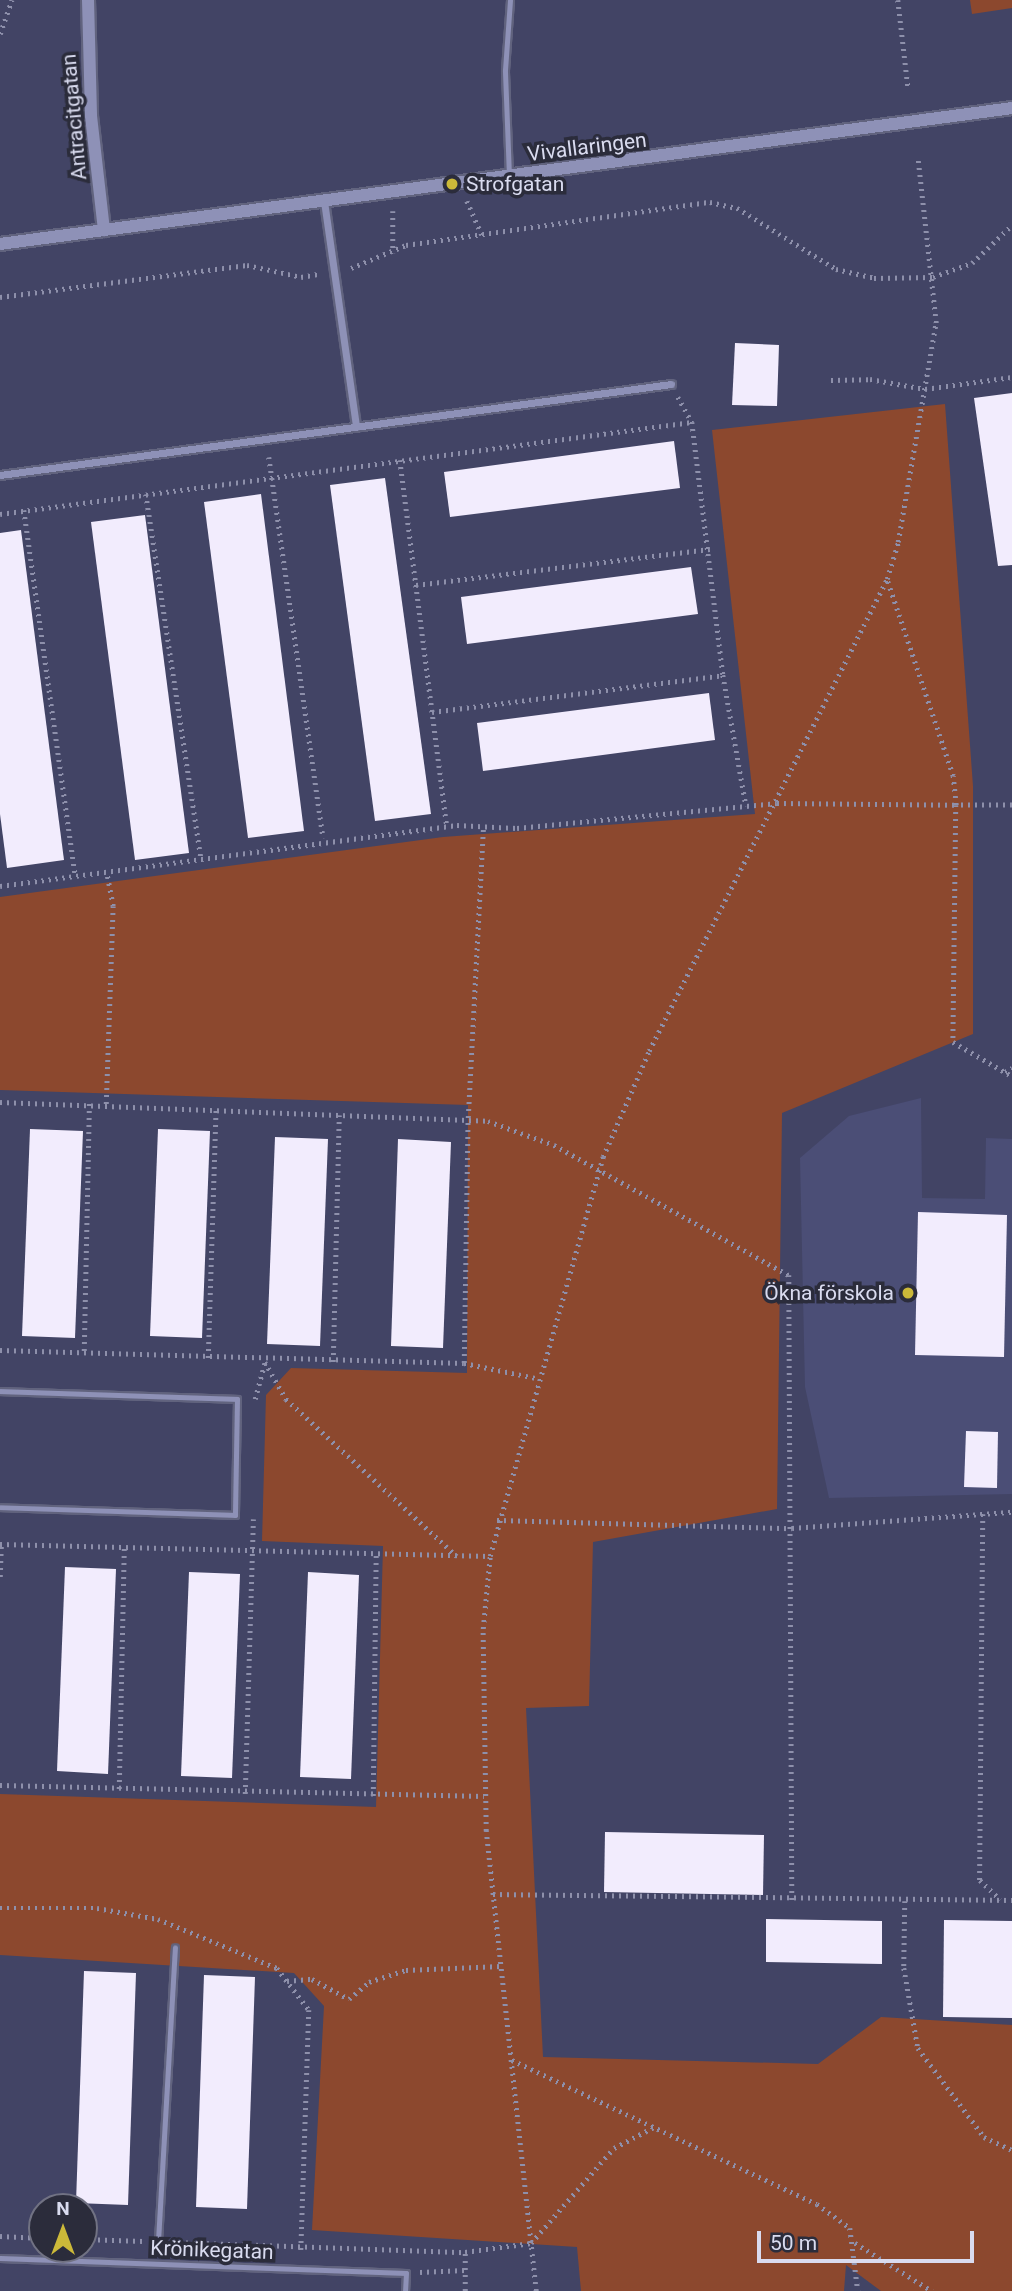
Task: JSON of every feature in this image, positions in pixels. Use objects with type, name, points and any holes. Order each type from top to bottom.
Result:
[{"type":"street","name":"Antracitgatan","points":[[88,0],[91,116],[104,230]]},
{"type":"street","name":"Vivallaringen","points":[[0,244],[1012,108]]},
{"type":"street","points":[[324,201],[356,427]]},
{"type":"street","points":[[0,475],[671,384]]},
{"type":"lane","points":[[509,176],[505,70],[510,0]]},
{"type":"lane","points":[[0,1391],[237,1399],[235,1515],[0,1507]]},
{"type":"lane","points":[[158,2241],[175,1947]]},
{"type":"lane","name":"Krönikegatan","points":[[0,2258],[405,2273]]},
{"type":"lane","points":[[405,2273],[405,2291]]},
{"type":"path","points":[[0,34],[12,0]]},
{"type":"path","points":[[898,0],[908,86]]},
{"type":"path","points":[[536,2291],[484,1796],[482,1629],[490,1556],[497,1520],[598,1171],[649,1051],[777,803],[887,579],[936,323],[918,159]]},
{"type":"path","points":[[466,197],[482,235]]},
{"type":"path","points":[[347,269],[393,253],[482,235],[710,202],[737,208],[836,269],[874,278],[933,277],[972,263],[1012,225]]},
{"type":"path","points":[[393,207],[393,253]]},
{"type":"path","points":[[0,297],[247,265],[300,277],[317,274]]},
{"type":"path","points":[[831,380],[870,379],[925,389],[1012,377]]},
{"type":"path","points":[[671,384],[692,422],[710,549],[723,675],[746,806]]},
{"type":"path","points":[[0,514],[692,422]]},
{"type":"path","points":[[400,460],[447,826]]},
{"type":"path","points":[[272,477],[323,838]]},
{"type":"path","points":[[146,494],[201,858]]},
{"type":"path","points":[[24,510],[75,875]]},
{"type":"path","points":[[416,585],[710,549]]},
{"type":"path","points":[[887,579],[953,776],[956,805],[953,1042],[1012,1076]]},
{"type":"path","points":[[432,712],[723,675]]},
{"type":"path","points":[[0,886],[75,875],[107,874],[323,838],[447,826],[483,827],[777,803],[1012,805]]},
{"type":"path","points":[[464,1363],[468,1118],[483,827]]},
{"type":"path","points":[[106,1104],[113,906],[107,874]]},
{"type":"path","points":[[1005,1072],[1012,1068]]},
{"type":"path","points":[[0,1102],[468,1118],[523,1131],[789,1275],[792,1900]]},
{"type":"path","points":[[84,1351],[89,1103]]},
{"type":"path","points":[[208,1358],[216,1109]]},
{"type":"path","points":[[333,1362],[339,1115]]},
{"type":"path","points":[[0,1350],[84,1351],[265,1361],[464,1363],[537,1378]]},
{"type":"path","points":[[237,1399],[256,1399],[265,1361]]},
{"type":"path","points":[[265,1361],[286,1399],[457,1556]]},
{"type":"path","points":[[497,1520],[792,1528],[1012,1512]]},
{"type":"path","points":[[983,1514],[980,1880],[1000,1899]]},
{"type":"path","points":[[0,1577],[0,1544],[252,1553],[490,1556]]},
{"type":"path","points":[[119,1789],[124,1548]]},
{"type":"path","points":[[245,1794],[252,1553]]},
{"type":"path","points":[[373,1796],[376,1555]]},
{"type":"path","points":[[0,1785],[245,1794],[484,1796]]},
{"type":"path","points":[[493,1894],[792,1900],[1012,1900]]},
{"type":"path","points":[[905,1901],[904,1968],[918,2048],[984,2137],[1012,2150]]},
{"type":"path","points":[[0,1908],[97,1908],[158,1919],[226,1944],[276,1968],[309,2010],[302,2248]]},
{"type":"path","points":[[286,1981],[312,1979],[349,1999],[369,1982],[405,1970],[500,1966]]},
{"type":"path","points":[[511,2060],[817,2204],[850,2228],[855,2242],[858,2291]]},
{"type":"path","points":[[98,2239],[465,2252],[531,2242],[614,2148],[654,2127]]},
{"type":"path","points":[[0,2236],[28,2237]]},
{"type":"path","points":[[855,2242],[932,2291]]},
{"type":"path","points":[[465,2252],[465,2291]]},
{"type":"path","points":[[405,2273],[465,2270]]},
{"type":"shaded area","points":[[970,0],[1012,0],[1012,8],[972,14]]},
{"type":"shaded area","points":[[945,404],[973,786],[973,1034],[782,1113],[777,1509],[593,1542],[589,1706],[526,1708],[543,2057],[818,2064],[881,2017],[1012,2025],[1012,2291],[881,2291],[846,2265],[844,2291],[581,2291],[577,2247],[312,2230],[324,2006],[294,1973],[0,1955],[0,1794],[376,1807],[383,1546],[262,1541],[266,1395],[291,1368],[467,1373],[468,1105],[0,1090],[0,897],[443,837],[755,814],[712,430]]},
{"type":"shaded area","name":"Ökna förskola","points":[[921,1098],[922,1198],[985,1199],[986,1138],[1012,1139],[1012,1494],[829,1498],[805,1387],[800,1158],[849,1116]]},
{"type":"building","points":[[735,343],[779,345],[777,406],[732,405]]},
{"type":"building","points":[[1012,393],[1012,565],[998,566],[974,398]]},
{"type":"building","points":[[674,441],[680,488],[450,517],[444,472]]},
{"type":"building","points":[[385,478],[431,814],[375,821],[330,485]]},
{"type":"building","points":[[261,494],[304,831],[248,838],[204,502]]},
{"type":"building","points":[[145,515],[189,853],[135,860],[91,522]]},
{"type":"building","points":[[21,530],[64,860],[7,868],[0,814],[0,533]]},
{"type":"building","points":[[691,567],[698,614],[467,644],[461,597]]},
{"type":"building","points":[[709,693],[715,740],[483,771],[477,723]]},
{"type":"building","points":[[30,1129],[83,1131],[75,1338],[22,1336]]},
{"type":"building","points":[[158,1129],[210,1131],[202,1338],[150,1336]]},
{"type":"building","points":[[275,1137],[328,1139],[320,1346],[267,1344]]},
{"type":"building","points":[[398,1139],[451,1142],[443,1348],[391,1346]]},
{"type":"building","points":[[918,1212],[1007,1215],[1004,1357],[915,1355]]},
{"type":"building","points":[[966,1431],[998,1432],[997,1488],[964,1487]]},
{"type":"building","points":[[65,1567],[116,1569],[108,1774],[57,1771]]},
{"type":"building","points":[[189,1572],[240,1574],[232,1778],[181,1776]]},
{"type":"building","points":[[308,1572],[359,1575],[351,1779],[300,1777]]},
{"type":"building","points":[[605,1832],[764,1835],[763,1895],[604,1892]]},
{"type":"building","points":[[766,1919],[882,1921],[882,1964],[766,1962]]},
{"type":"building","points":[[944,1920],[1012,1921],[1012,2018],[943,2017]]},
{"type":"building","points":[[84,1971],[136,1973],[128,2205],[98,2204],[98,2193],[76,2193]]},
{"type":"building","points":[[204,1975],[255,1977],[247,2209],[196,2207]]},
{"type":"place","name":"Strofgatan","points":[[452,184]]},
{"type":"place","name":"Ökna förskola","points":[[908,1293]]}]
